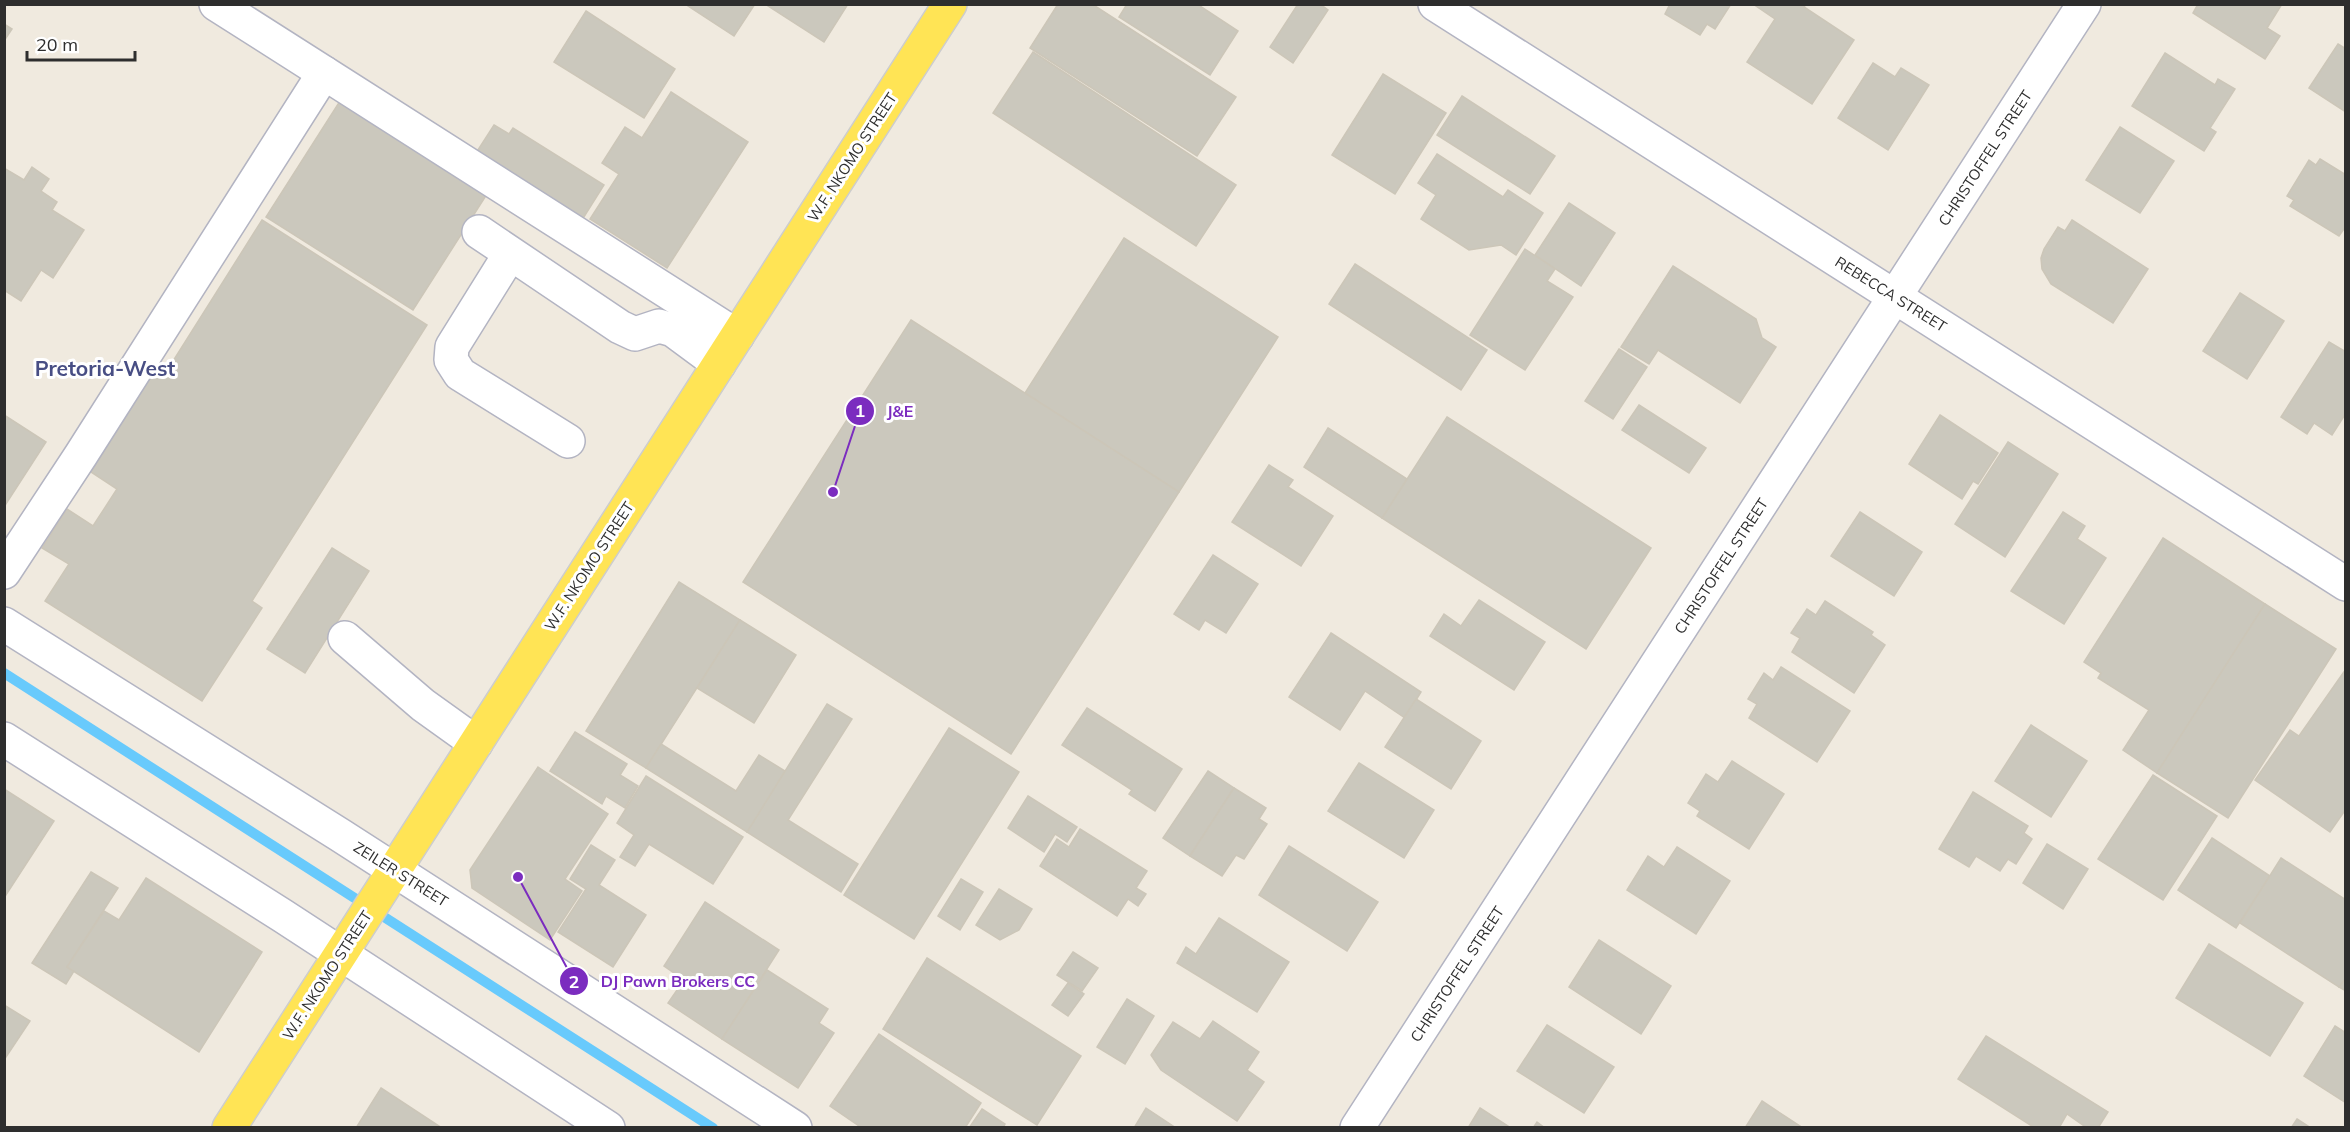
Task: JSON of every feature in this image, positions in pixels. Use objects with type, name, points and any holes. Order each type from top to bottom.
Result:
[{"type":"main road","name":"W.F. NKOMO STREET","points":[[229,1128],[950,4]]},
{"type":"street","points":[[216,4],[737,336]]},
{"type":"street","name":"REBECCA STREET","points":[[1435,4],[2346,584]]},
{"type":"street","name":"CHRISTOFFEL STREET","points":[[1357,1128],[2084,4]]},
{"type":"street","points":[[4,572],[324,73]]},
{"type":"street","points":[[479,232],[620,327],[635,333],[659,326],[672,330],[719,364]]},
{"type":"street","points":[[510,254],[452,347],[451,360],[460,374],[568,441]]},
{"type":"street","name":"ZEILER STREET","points":[[4,624],[795,1128]]},
{"type":"street","points":[[345,638],[423,705],[476,743]]},
{"type":"street","points":[[4,739],[343,950],[589,1122]]},
{"type":"building","points":[[685,4],[755,4],[734,36]]},
{"type":"building","points":[[765,4],[848,4],[824,42]]},
{"type":"building","points":[[1058,4],[1092,4],[1236,97],[1197,156],[1030,48]]},
{"type":"building","points":[[1127,4],[1197,4],[1238,31],[1210,75],[1119,17]]},
{"type":"building","points":[[1298,4],[1320,4],[1328,10],[1293,63],[1270,47]]},
{"type":"building","points":[[1670,4],[1731,4],[1715,29],[1707,24],[1700,35],[1665,14]]},
{"type":"building","points":[[1753,4],[1806,4],[1804,7],[1854,40],[1812,104],[1747,62],[1775,19]]},
{"type":"building","points":[[2198,4],[2282,4],[2267,28],[2280,36],[2265,59],[2193,13]]},
{"type":"building","points":[[586,11],[675,69],[644,118],[554,62]]},
{"type":"building","points":[[4,24],[12,29],[4,41]]},
{"type":"building","points":[[2338,44],[2346,49],[2346,112],[2309,88]]},
{"type":"building","points":[[1033,52],[1236,185],[1196,246],[993,113]]},
{"type":"building","points":[[2165,53],[2215,85],[2218,79],[2235,89],[2210,128],[2216,132],[2204,151],[2132,106]]},
{"type":"building","points":[[1873,63],[1895,77],[1901,68],[1929,85],[1888,150],[1838,118]]},
{"type":"building","points":[[1383,74],[1446,113],[1395,194],[1332,155]]},
{"type":"building","points":[[671,92],[748,142],[667,268],[590,219],[619,174],[602,163],[625,127],[642,138]]},
{"type":"building","points":[[1462,96],[1555,156],[1530,194],[1437,135]]},
{"type":"building","points":[[340,101],[487,194],[413,310],[266,217]]},
{"type":"building","points":[[494,125],[509,134],[513,128],[604,185],[582,220],[476,153]]},
{"type":"building","points":[[2120,127],[2174,161],[2140,213],[2086,180]]},
{"type":"building","points":[[1437,154],[1503,197],[1508,190],[1543,213],[1516,255],[1501,245],[1469,250],[1421,219],[1436,195],[1418,183]]},
{"type":"building","points":[[2320,159],[2346,175],[2346,226],[2339,236],[2290,206],[2294,200],[2287,196],[2309,160],[2316,165]]},
{"type":"building","points":[[32,167],[49,179],[41,191],[57,202],[52,210],[84,230],[53,278],[41,270],[21,301],[4,290],[4,168],[24,180]]},
{"type":"building","points":[[1569,203],[1615,233],[1581,286],[1535,255]]},
{"type":"building","points":[[262,220],[427,325],[252,601],[262,608],[202,701],[45,601],[69,564],[42,548],[67,509],[93,526],[117,489],[91,472],[154,372],[163,377]]},
{"type":"building","points":[[2072,220],[2148,269],[2113,323],[2051,284],[2042,269],[2041,258],[2044,249],[2058,227],[2065,231]]},
{"type":"building","points":[[1124,238],[1278,337],[1179,492],[1025,393]]},
{"type":"building","points":[[1525,249],[1555,269],[1547,281],[1573,297],[1525,370],[1470,335]]},
{"type":"building","points":[[1355,264],[1487,350],[1461,390],[1329,304]]},
{"type":"building","points":[[1673,266],[1756,319],[1762,338],[1776,347],[1740,403],[1658,350],[1649,364],[1621,347]]},
{"type":"building","points":[[2240,293],[2284,321],[2247,379],[2203,351]]},
{"type":"building","points":[[911,320],[1179,492],[1011,754],[743,582]]},
{"type":"building","points":[[2329,342],[2346,352],[2346,413],[2332,435],[2314,423],[2307,434],[2281,417]]},
{"type":"building","points":[[1619,349],[1647,367],[1613,419],[1585,401]]},
{"type":"building","points":[[1639,405],[1706,448],[1689,473],[1622,430]]},
{"type":"building","points":[[4,415],[46,442],[4,507]]},
{"type":"building","points":[[1940,415],[1998,453],[1978,484],[1973,481],[1962,499],[1909,464]]},
{"type":"building","points":[[1447,417],[1651,548],[1586,649],[1382,518]]},
{"type":"building","points":[[1328,428],[1407,479],[1382,518],[1304,467]]},
{"type":"building","points":[[2008,442],[2058,474],[2005,557],[1955,524]]},
{"type":"building","points":[[1269,465],[1293,480],[1288,487],[1333,516],[1301,566],[1232,522]]},
{"type":"building","points":[[1860,512],[1922,552],[1894,596],[1831,556]]},
{"type":"building","points":[[2063,512],[2085,526],[2077,539],[2106,558],[2064,624],[2011,591]]},
{"type":"building","points":[[2163,538],[2265,604],[2157,773],[2123,750],[2149,710],[2098,678],[2101,673],[2084,662]]},
{"type":"building","points":[[332,548],[369,571],[305,673],[267,649]]},
{"type":"building","points":[[1213,555],[1258,584],[1226,633],[1205,620],[1199,630],[1174,614]]},
{"type":"building","points":[[679,582],[740,620],[646,768],[586,731]]},
{"type":"building","points":[[1479,600],[1545,642],[1514,690],[1430,636],[1444,614],[1461,626]]},
{"type":"building","points":[[1825,601],[1873,632],[1871,635],[1885,645],[1854,693],[1792,652],[1800,638],[1791,633],[1807,609],[1816,615]]},
{"type":"building","points":[[2265,604],[2336,649],[2228,818],[2157,773]]},
{"type":"building","points":[[740,620],[796,655],[754,723],[697,688]]},
{"type":"building","points":[[1331,633],[1421,692],[1405,718],[1365,691],[1340,730],[1289,697]]},
{"type":"building","points":[[1781,667],[1850,711],[1817,762],[1749,718],[1757,704],[1748,699],[1764,673],[1773,680]]},
{"type":"building","points":[[2346,669],[2346,809],[2330,832],[2255,780],[2290,730],[2299,736]]},
{"type":"building","points":[[1416,699],[1481,741],[1451,789],[1385,747]]},
{"type":"building","points":[[827,704],[852,719],[788,820],[858,864],[841,892],[747,832]]},
{"type":"building","points":[[1087,708],[1182,769],[1155,811],[1129,794],[1132,790],[1062,745]]},
{"type":"building","points":[[2031,725],[2087,761],[2051,817],[1995,781]]},
{"type":"building","points":[[949,728],[1019,772],[914,939],[844,895]]},
{"type":"building","points":[[575,732],[627,764],[620,775],[638,786],[625,808],[606,796],[602,804],[550,771]]},
{"type":"building","points":[[661,744],[736,791],[759,755],[785,771],[747,832],[646,768]]},
{"type":"building","points":[[1732,761],[1784,794],[1749,849],[1697,816],[1700,811],[1688,803],[1706,774],[1718,782]]},
{"type":"building","points":[[1359,763],[1434,810],[1404,858],[1328,811]]},
{"type":"building","points":[[538,767],[608,814],[565,879],[582,891],[550,940],[472,888],[470,870]]},
{"type":"building","points":[[1208,771],[1234,788],[1190,856],[1163,838]]},
{"type":"building","points":[[2153,775],[2217,816],[2163,900],[2098,859]]},
{"type":"building","points":[[646,776],[743,837],[713,884],[649,844],[635,866],[620,857],[634,835],[617,823]]},
{"type":"building","points":[[1234,788],[1266,808],[1259,819],[1267,824],[1244,859],[1236,855],[1222,876],[1190,856]]},
{"type":"building","points":[[4,789],[54,821],[4,898]]},
{"type":"building","points":[[1973,792],[2028,826],[2024,833],[2032,839],[2016,864],[2008,859],[2000,871],[1976,856],[1969,867],[1939,849]]},
{"type":"building","points":[[1028,796],[1077,827],[1067,842],[1055,834],[1044,852],[1008,828]]},
{"type":"building","points":[[1080,829],[1147,871],[1136,888],[1146,894],[1138,906],[1128,899],[1117,916],[1040,866],[1057,839],[1069,847]]},
{"type":"building","points":[[2212,838],[2270,876],[2236,928],[2178,890]]},
{"type":"building","points":[[2047,844],[2088,869],[2063,909],[2023,883]]},
{"type":"building","points":[[591,845],[615,860],[599,885],[646,915],[613,967],[558,932],[586,889],[570,879]]},
{"type":"building","points":[[1289,846],[1378,902],[1347,951],[1259,895]]},
{"type":"building","points":[[1677,847],[1730,881],[1696,934],[1627,890],[1648,856],[1664,867]]},
{"type":"building","points":[[2281,858],[2346,900],[2346,978],[2339,987],[2240,923]]},
{"type":"building","points":[[91,872],[118,888],[67,967],[74,971],[66,984],[32,963]]},
{"type":"building","points":[[146,878],[262,952],[199,1052],[67,967],[104,911],[119,920]]},
{"type":"building","points":[[961,879],[983,892],[960,930],[938,916]]},
{"type":"building","points":[[999,889],[1032,909],[1019,930],[1000,940],[976,925]]},
{"type":"building","points":[[705,902],[779,950],[722,1039],[668,1003],[684,980],[664,966]]},
{"type":"building","points":[[1219,918],[1289,962],[1257,1012],[1177,963],[1186,947],[1196,954]]},
{"type":"building","points":[[1599,940],[1671,986],[1641,1034],[1569,987]]},
{"type":"building","points":[[2209,944],[2303,1003],[2270,1056],[2176,998]]},
{"type":"building","points":[[1073,952],[1098,968],[1082,991],[1057,975]]},
{"type":"building","points":[[927,958],[1081,1056],[1037,1125],[883,1029]]},
{"type":"building","points":[[767,970],[828,1009],[819,1023],[834,1033],[798,1088],[722,1039]]},
{"type":"building","points":[[2346,978],[2346,991],[2339,987]]},
{"type":"building","points":[[1068,983],[1084,994],[1068,1016],[1052,1005]]},
{"type":"building","points":[[1127,999],[1154,1016],[1125,1064],[1097,1047]]},
{"type":"building","points":[[4,1005],[30,1021],[4,1060]]},
{"type":"building","points":[[1213,1021],[1259,1052],[1247,1070],[1264,1082],[1237,1121],[1161,1070],[1151,1055],[1173,1022],[1200,1039]]},
{"type":"building","points":[[1547,1025],[1614,1067],[1584,1113],[1517,1071]]},
{"type":"building","points":[[2335,1026],[2346,1033],[2346,1103],[2304,1076]]},
{"type":"building","points":[[879,1034],[981,1103],[965,1128],[862,1128],[830,1106]]},
{"type":"building","points":[[1986,1036],[2108,1112],[2098,1128],[2087,1128],[2067,1114],[2059,1128],[2035,1128],[1958,1079]]},
{"type":"building","points":[[381,1088],[442,1128],[356,1128]]},
{"type":"building","points":[[1762,1101],[1803,1128],[1745,1128]]},
{"type":"building","points":[[1146,1108],[1176,1128],[1134,1128]]},
{"type":"building","points":[[1480,1108],[1511,1128],[1468,1128]]},
{"type":"building","points":[[982,1109],[1005,1124],[1003,1128],[969,1128]]},
{"type":"building","points":[[2297,1119],[2311,1128],[2291,1128]]},
{"type":"building","points":[[1537,1122],[1545,1128],[1533,1128]]},
{"type":"waterway","points":[[4,673],[713,1128]]},
{"type":"place","name":"J&E","points":[[833,492]]},
{"type":"place","name":"DJ Pawn Brokers CC","points":[[518,877]]},
{"type":"district","name":"Pretoria-West","points":[[105,368]]}]
